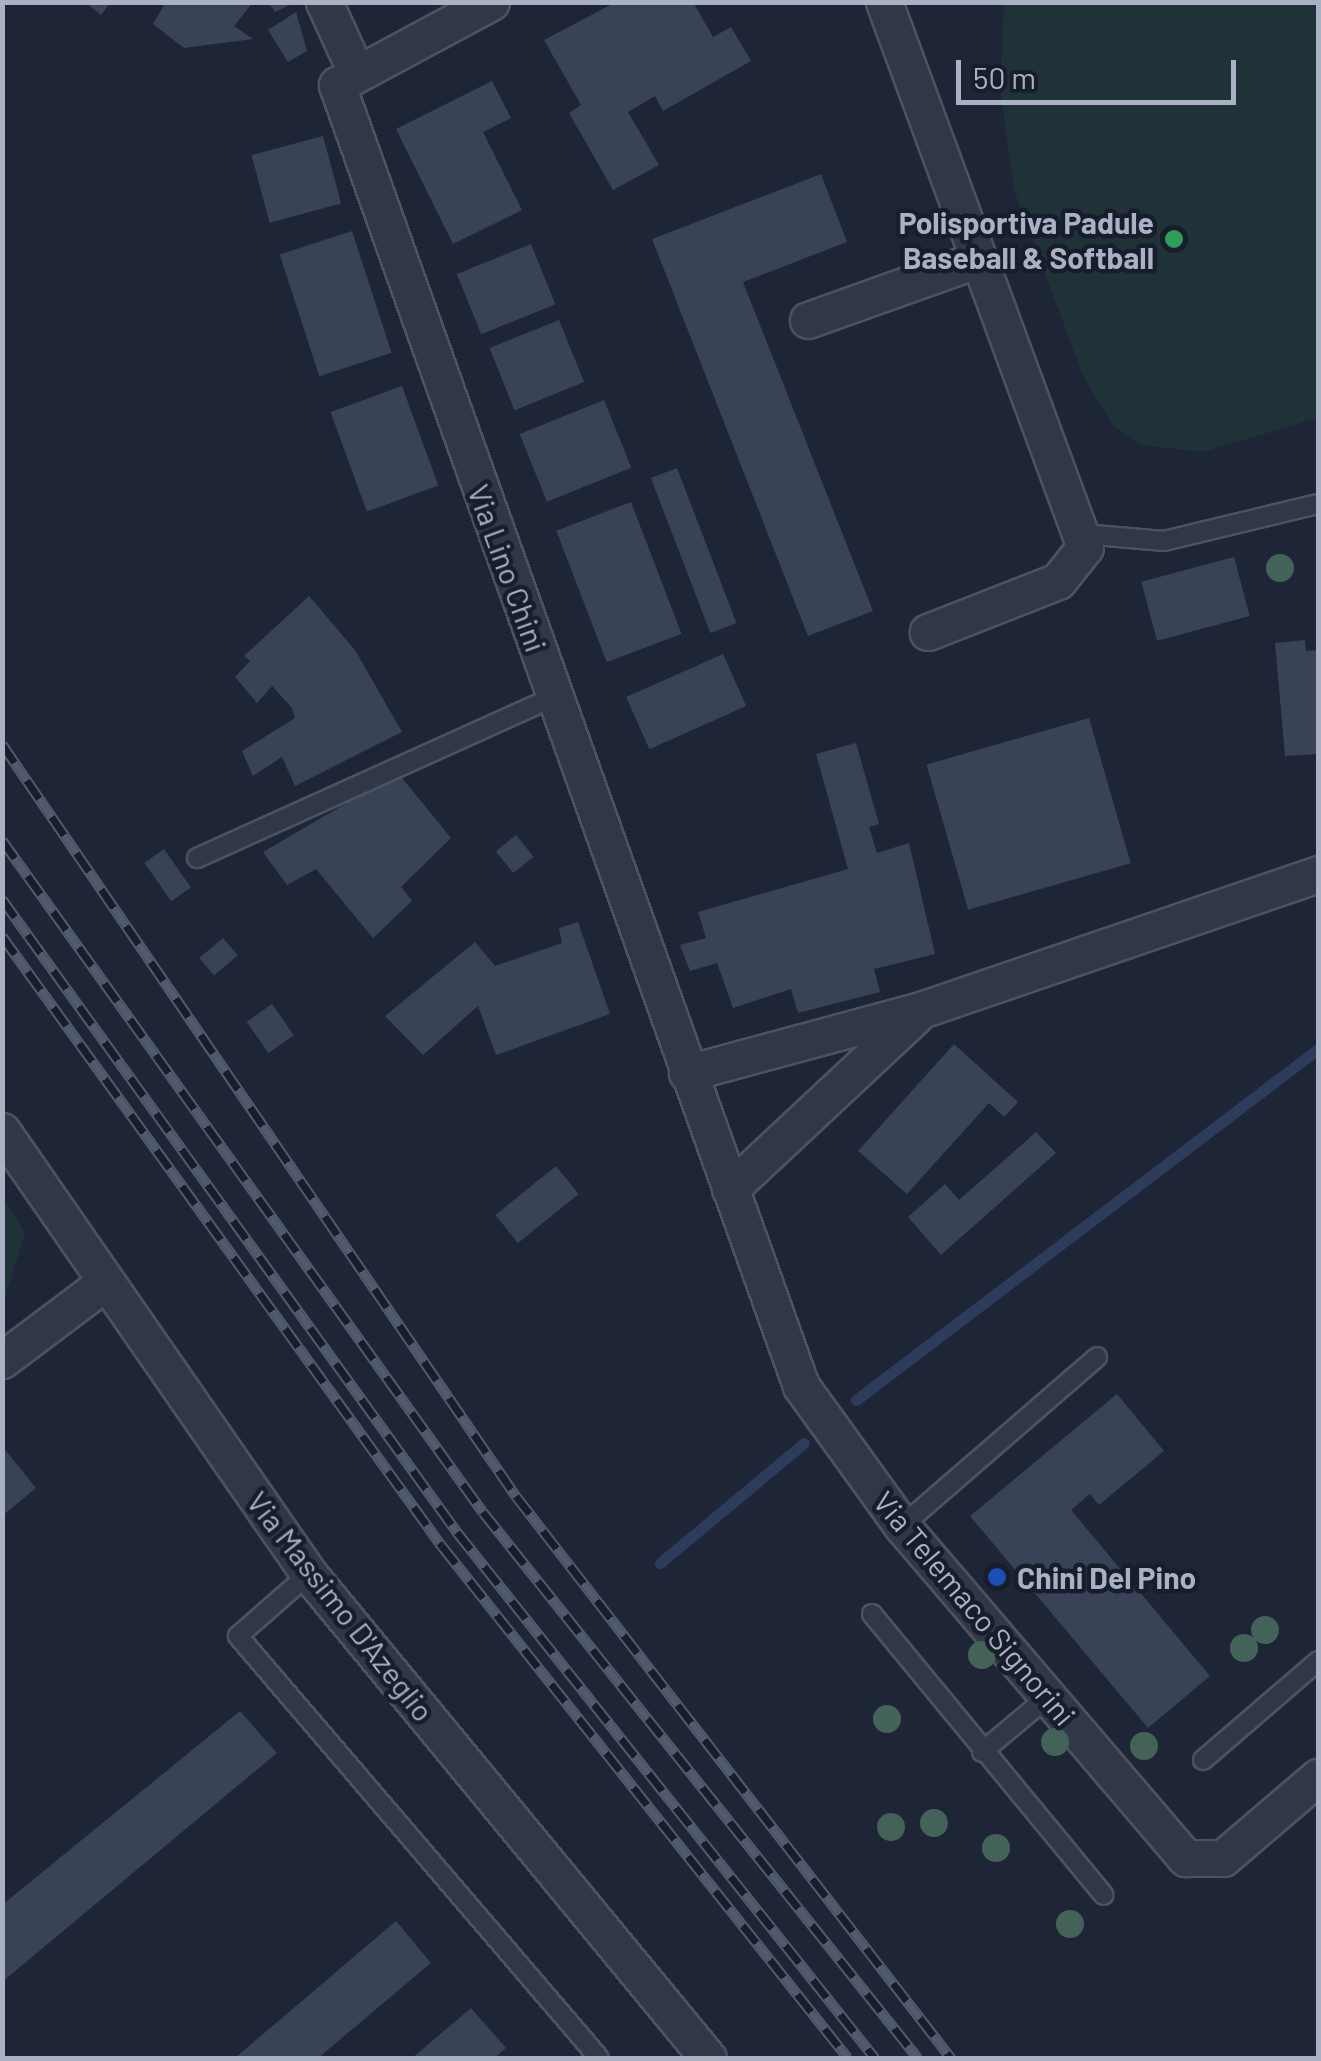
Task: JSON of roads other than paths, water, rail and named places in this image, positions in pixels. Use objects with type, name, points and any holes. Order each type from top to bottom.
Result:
[{"type":"street","points":[[324,2],[357,74],[491,2]]},
{"type":"street","points":[[884,2],[974,260],[1083,534],[1084,560],[1070,575],[928,632]]},
{"type":"street","name":"Via Lino Chini","points":[[357,74],[337,85],[730,1189]]},
{"type":"street","points":[[808,320],[974,260]]},
{"type":"street","points":[[687,1073],[922,1010],[1318,874]]},
{"type":"street","points":[[730,1189],[922,1010]]},
{"type":"street","name":"Via Massimo D'Azeglio","points":[[2,1131],[103,1284],[309,1574],[708,2058]]},
{"type":"street","name":"Via Telemaco Signorini","points":[[730,1189],[801,1386],[856,1466],[902,1526],[1198,1863],[1223,1858],[1318,1778]]},
{"type":"street","points":[[2,1360],[103,1284]]},
{"type":"lane","points":[[1083,534],[1164,541],[1318,504]]},
{"type":"lane","points":[[197,858],[554,697]]},
{"type":"lane","points":[[902,1526],[1096,1357]]},
{"type":"lane","points":[[309,1574],[238,1636],[600,2058]]},
{"type":"lane","points":[[872,1614],[1104,1896]]},
{"type":"lane","points":[[1203,1760],[1318,1662]]},
{"type":"lane","points":[[982,1752],[1049,1696]]},
{"type":"waterway","points":[[856,1400],[1318,1049]]},
{"type":"waterway","points":[[660,1563],[804,1443]]},
{"type":"railway","points":[[2,744],[516,1496],[951,2058]]},
{"type":"railway","points":[[2,840],[483,1512],[918,2058]]},
{"type":"railway","points":[[2,899],[457,1532],[875,2058]]},
{"type":"railway","points":[[2,936],[442,1546],[848,2058]]},
{"type":"place","name":"Polisportiva Padule Baseball & Softball","points":[[1174,239]]},
{"type":"place","name":"Chini Del Pino","points":[[997,1577]]}]
